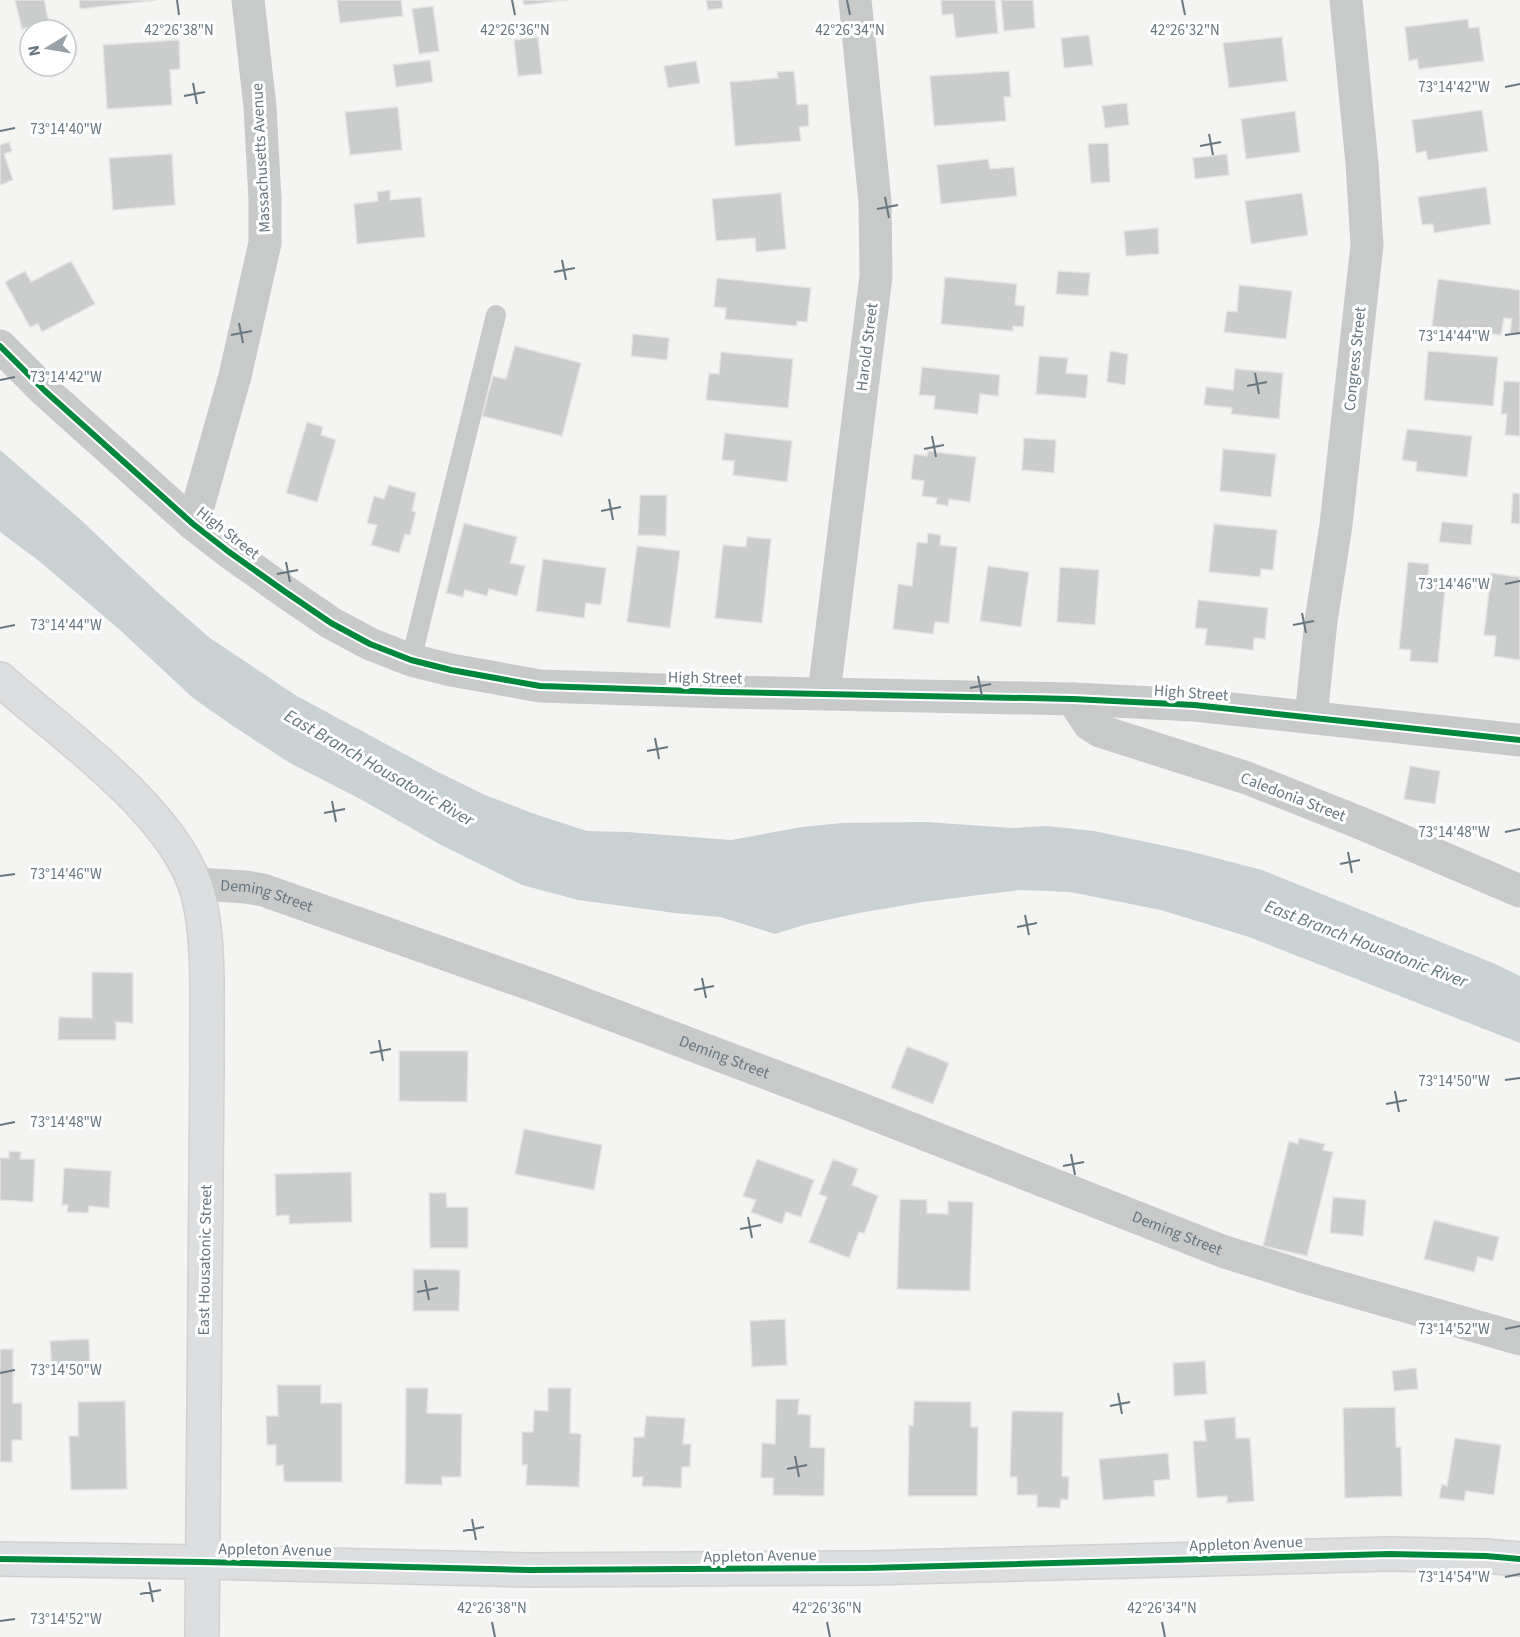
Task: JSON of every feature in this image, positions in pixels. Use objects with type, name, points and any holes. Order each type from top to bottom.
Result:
[{"type":"street","name":"Massachusetts Avenue","points":[[193,524],[235,376],[265,243],[266,200],[260,106],[248,0]]},
{"type":"street","name":"Harold Street","points":[[824,693],[876,276],[875,202],[855,0]]},
{"type":"street","name":"Congress Street","points":[[1311,717],[1321,621],[1337,514],[1367,245],[1362,163],[1346,0]]},
{"type":"street","name":"High Street","points":[[0,346],[45,391],[193,524],[284,591],[331,622],[370,644],[411,660],[540,686],[1073,699],[1194,705],[1520,740]]},
{"type":"street","points":[[0,679],[123,786],[151,815],[185,862],[194,884]]},
{"type":"street","name":"Caledonia Street","points":[[1073,699],[1089,724],[1100,731],[1247,778],[1363,824],[1520,891]]},
{"type":"street","name":"Deming Street","points":[[194,884],[263,890],[544,989],[754,1068],[1222,1251],[1520,1339]]},
{"type":"street","name":"East Housatonic Street","points":[[194,884],[201,908],[205,937],[206,998],[202,1637]]},
{"type":"street","name":"Appleton Avenue","points":[[0,1559],[529,1570],[867,1568],[1338,1555],[1486,1556],[1520,1559]]},
{"type":"lane","points":[[411,660],[496,315]]},
{"type":"water","name":"East Branch Housatonic River","points":[[0,450],[81,520],[157,592],[210,638],[295,695],[485,795],[587,831],[731,840],[802,827],[842,823],[925,822],[1013,828],[1047,826],[1094,831],[1189,851],[1262,870],[1520,976],[1520,1043],[1249,937],[1161,910],[1070,892],[1021,890],[923,902],[859,913],[775,934],[720,917],[578,900],[522,885],[441,845],[362,800],[290,763],[193,698],[120,630],[39,561],[0,532]]},
{"type":"building","points":[[15,0],[44,0],[48,18],[19,18]]},
{"type":"building","points":[[79,0],[157,0],[80,9]]},
{"type":"building","points":[[337,0],[401,0],[403,16],[340,23]]},
{"type":"building","points":[[523,0],[568,0],[524,5]]},
{"type":"building","points":[[706,0],[722,0],[723,8],[708,10]]},
{"type":"building","points":[[941,0],[995,0],[998,33],[956,38],[953,14],[942,15]]},
{"type":"building","points":[[1001,0],[1033,0],[1035,28],[1004,31]]},
{"type":"building","points":[[433,6],[439,51],[419,54],[412,9]]},
{"type":"building","points":[[1468,19],[1469,28],[1479,27],[1484,61],[1419,69],[1417,59],[1409,61],[1405,27]]},
{"type":"building","points":[[1089,35],[1093,65],[1064,68],[1061,38]]},
{"type":"building","points":[[538,37],[542,74],[518,76],[514,40]]},
{"type":"building","points":[[1282,37],[1287,81],[1229,88],[1223,43]]},
{"type":"building","points":[[179,40],[180,69],[170,70],[172,105],[107,109],[103,45]]},
{"type":"building","points":[[430,60],[433,82],[396,87],[393,65]]},
{"type":"building","points":[[696,61],[700,83],[668,88],[664,66]]},
{"type":"building","points":[[794,71],[797,105],[808,104],[809,126],[799,127],[801,141],[735,146],[730,82],[778,78],[777,72]]},
{"type":"building","points":[[1009,71],[1011,97],[1004,97],[1006,121],[934,126],[930,76]]},
{"type":"building","points":[[1127,103],[1129,125],[1105,128],[1102,106]]},
{"type":"building","points":[[398,107],[402,150],[350,155],[345,112]]},
{"type":"building","points":[[1482,110],[1488,151],[1428,160],[1426,151],[1416,153],[1412,120]]},
{"type":"building","points":[[1295,111],[1300,152],[1246,159],[1241,119]]},
{"type":"building","points":[[9,142],[12,151],[4,154],[13,180],[0,185],[0,145]]},
{"type":"building","points":[[1108,143],[1110,182],[1091,183],[1088,144]]},
{"type":"building","points":[[172,154],[175,205],[113,210],[109,158]]},
{"type":"building","points":[[1227,154],[1229,175],[1195,179],[1193,158]]},
{"type":"building","points":[[988,159],[990,169],[1014,167],[1017,196],[941,204],[937,165]]},
{"type":"building","points":[[1486,187],[1491,224],[1434,233],[1433,224],[1422,225],[1418,197]]},
{"type":"building","points":[[390,190],[390,200],[421,197],[425,237],[357,244],[354,204],[378,201],[377,192]]},
{"type":"building","points":[[781,193],[786,249],[756,252],[755,238],[716,241],[712,199]]},
{"type":"building","points":[[1302,193],[1308,235],[1251,244],[1245,201]]},
{"type":"building","points":[[1158,228],[1159,254],[1126,256],[1124,231]]},
{"type":"building","points":[[71,261],[95,304],[42,332],[38,324],[30,327],[5,282],[25,271],[31,282]]},
{"type":"building","points":[[1058,271],[1090,273],[1088,296],[1056,294]]},
{"type":"building","points":[[945,277],[1017,284],[1015,305],[1025,306],[1023,327],[1013,326],[1013,331],[941,324]]},
{"type":"building","points":[[717,278],[811,288],[807,322],[797,321],[797,326],[725,319],[726,308],[714,307]]},
{"type":"building","points":[[1438,279],[1520,290],[1520,334],[1510,333],[1512,319],[1504,318],[1501,335],[1432,326]]},
{"type":"building","points":[[1239,285],[1292,291],[1286,339],[1224,332],[1227,311],[1237,312]]},
{"type":"building","points":[[633,334],[669,338],[667,360],[631,356]]},
{"type":"building","points":[[515,346],[581,363],[562,436],[482,416],[493,376],[506,379]]},
{"type":"building","points":[[1110,351],[1128,354],[1125,385],[1107,382]]},
{"type":"building","points":[[1428,351],[1498,357],[1493,406],[1424,400]]},
{"type":"building","points":[[721,352],[793,359],[788,408],[706,400],[709,373],[719,374]]},
{"type":"building","points":[[1039,356],[1068,358],[1066,373],[1088,375],[1086,398],[1036,394]]},
{"type":"building","points":[[922,367],[1000,375],[998,396],[980,394],[978,414],[934,409],[935,396],[919,395]]},
{"type":"building","points":[[1235,369],[1283,373],[1279,419],[1231,414],[1232,408],[1204,405],[1206,387],[1233,390]]},
{"type":"building","points":[[1504,381],[1520,382],[1520,436],[1505,435],[1507,414],[1501,414]]},
{"type":"building","points":[[307,422],[323,427],[321,435],[336,440],[317,502],[286,493]]},
{"type":"building","points":[[1407,429],[1472,436],[1467,477],[1416,471],[1417,462],[1402,460]]},
{"type":"building","points":[[725,433],[792,441],[787,482],[733,475],[734,461],[722,460]]},
{"type":"building","points":[[1024,438],[1056,440],[1054,473],[1022,470]]},
{"type":"building","points":[[1223,449],[1276,454],[1271,497],[1220,491]]},
{"type":"building","points":[[928,451],[976,457],[970,502],[949,499],[948,506],[936,504],[937,498],[922,496],[924,481],[911,479],[914,454],[927,456]]},
{"type":"building","points":[[389,485],[416,493],[412,511],[416,512],[410,535],[405,534],[399,553],[371,545],[377,525],[367,523],[374,496],[384,499]]},
{"type":"building","points":[[1513,493],[1520,494],[1520,524],[1511,523]]},
{"type":"building","points":[[640,495],[667,495],[666,536],[638,535]]},
{"type":"building","points":[[1442,522],[1473,525],[1471,545],[1439,542]]},
{"type":"building","points":[[464,523],[517,537],[510,563],[525,566],[517,596],[489,589],[487,596],[465,590],[463,597],[446,593]]},
{"type":"building","points":[[1214,524],[1277,530],[1273,570],[1261,569],[1260,577],[1209,572]]},
{"type":"building","points":[[928,533],[941,535],[940,545],[957,547],[949,623],[935,622],[933,634],[893,629],[898,584],[912,586],[917,542],[927,543]]},
{"type":"building","points":[[747,537],[771,539],[762,623],[715,618],[723,545],[746,547]]},
{"type":"building","points":[[637,546],[680,551],[670,628],[627,622]]},
{"type":"building","points":[[543,559],[606,568],[601,605],[586,603],[584,618],[536,611]]},
{"type":"building","points":[[1408,562],[1429,564],[1428,576],[1446,578],[1438,663],[1410,661],[1411,650],[1399,649]]},
{"type":"building","points":[[988,566],[1029,572],[1021,627],[980,621]]},
{"type":"building","points":[[1060,567],[1099,570],[1095,625],[1057,622]]},
{"type":"building","points":[[1491,573],[1520,577],[1520,660],[1494,656],[1496,636],[1484,635]]},
{"type":"building","points":[[1198,600],[1268,608],[1265,639],[1254,638],[1253,650],[1205,645],[1207,629],[1195,628]]},
{"type":"building","points":[[1410,766],[1440,771],[1435,804],[1404,799]]},
{"type":"building","points":[[92,972],[133,973],[133,1023],[116,1022],[116,1040],[58,1040],[59,1017],[92,1018]]},
{"type":"building","points":[[907,1046],[949,1063],[933,1104],[891,1088]]},
{"type":"building","points":[[399,1051],[468,1051],[467,1102],[399,1101]]},
{"type":"building","points":[[524,1129],[602,1145],[594,1190],[515,1174]]},
{"type":"building","points":[[1299,1138],[1325,1144],[1323,1150],[1333,1152],[1307,1256],[1263,1246],[1289,1141],[1298,1144]]},
{"type":"building","points":[[9,1151],[21,1152],[20,1159],[35,1159],[33,1202],[0,1200],[0,1158],[9,1158]]},
{"type":"building","points":[[757,1159],[814,1180],[801,1217],[786,1212],[782,1224],[751,1212],[756,1200],[743,1196]]},
{"type":"building","points":[[833,1159],[858,1169],[852,1185],[878,1196],[864,1234],[859,1232],[849,1258],[809,1242],[827,1197],[819,1194]]},
{"type":"building","points":[[64,1168],[111,1171],[109,1208],[89,1206],[88,1213],[67,1212],[68,1205],[62,1205]]},
{"type":"building","points":[[351,1172],[352,1222],[289,1224],[289,1215],[276,1216],[275,1174]]},
{"type":"building","points":[[429,1193],[446,1193],[447,1207],[468,1207],[468,1248],[430,1248]]},
{"type":"building","points":[[1333,1197],[1366,1200],[1363,1236],[1330,1233]]},
{"type":"building","points":[[900,1199],[927,1200],[927,1213],[948,1214],[948,1201],[973,1202],[970,1291],[897,1289]]},
{"type":"building","points":[[1434,1220],[1499,1237],[1493,1261],[1478,1257],[1474,1272],[1424,1259]]},
{"type":"building","points":[[413,1269],[460,1270],[459,1311],[413,1311]]},
{"type":"building","points":[[785,1319],[787,1365],[752,1367],[750,1321]]},
{"type":"building","points":[[89,1339],[90,1372],[52,1373],[50,1341]]},
{"type":"building","points":[[0,1349],[13,1349],[13,1403],[22,1403],[22,1440],[12,1440],[12,1462],[0,1462]]},
{"type":"building","points":[[1205,1361],[1207,1394],[1174,1396],[1173,1363]]},
{"type":"building","points":[[1416,1368],[1418,1389],[1394,1391],[1392,1371]]},
{"type":"building","points":[[277,1385],[321,1385],[321,1403],[342,1403],[342,1482],[284,1482],[283,1465],[276,1466],[276,1445],[267,1445],[266,1416],[278,1416]]},
{"type":"building","points":[[406,1388],[428,1388],[427,1413],[462,1414],[461,1477],[442,1477],[442,1485],[405,1484]]},
{"type":"building","points":[[548,1388],[571,1388],[570,1433],[581,1434],[579,1487],[526,1485],[527,1465],[522,1465],[522,1432],[533,1432],[534,1410],[548,1411]]},
{"type":"building","points":[[776,1399],[799,1399],[798,1414],[811,1415],[810,1447],[825,1448],[824,1496],[773,1495],[773,1478],[761,1478],[762,1443],[775,1444]]},
{"type":"building","points":[[125,1401],[127,1489],[71,1490],[69,1436],[78,1436],[78,1402]]},
{"type":"building","points":[[914,1401],[971,1402],[971,1427],[978,1427],[977,1496],[908,1496],[909,1425],[913,1426]]},
{"type":"building","points":[[1395,1407],[1396,1447],[1401,1447],[1402,1496],[1345,1498],[1343,1408]]},
{"type":"building","points":[[1012,1411],[1063,1412],[1062,1476],[1069,1477],[1068,1500],[1061,1499],[1060,1508],[1037,1507],[1037,1495],[1017,1495],[1017,1477],[1010,1477]]},
{"type":"building","points":[[646,1416],[685,1418],[683,1444],[691,1444],[690,1467],[682,1467],[681,1488],[642,1486],[643,1477],[632,1477],[634,1437],[644,1437]]},
{"type":"building","points":[[1235,1417],[1236,1438],[1250,1438],[1254,1501],[1227,1503],[1227,1496],[1197,1498],[1193,1441],[1206,1441],[1204,1420]]},
{"type":"building","points":[[1455,1438],[1501,1445],[1494,1495],[1466,1491],[1464,1501],[1439,1498],[1442,1484],[1447,1486]]},
{"type":"building","points":[[1168,1453],[1170,1479],[1154,1481],[1155,1496],[1103,1500],[1099,1459]]},
{"type":"cycle path","points":[[0,346],[45,391],[193,524],[229,552],[331,623],[370,644],[411,660],[451,670],[540,686],[1073,699],[1194,705],[1520,740]]},
{"type":"cycle path","points":[[0,1559],[529,1570],[867,1568],[1389,1554],[1520,1559]]}]
